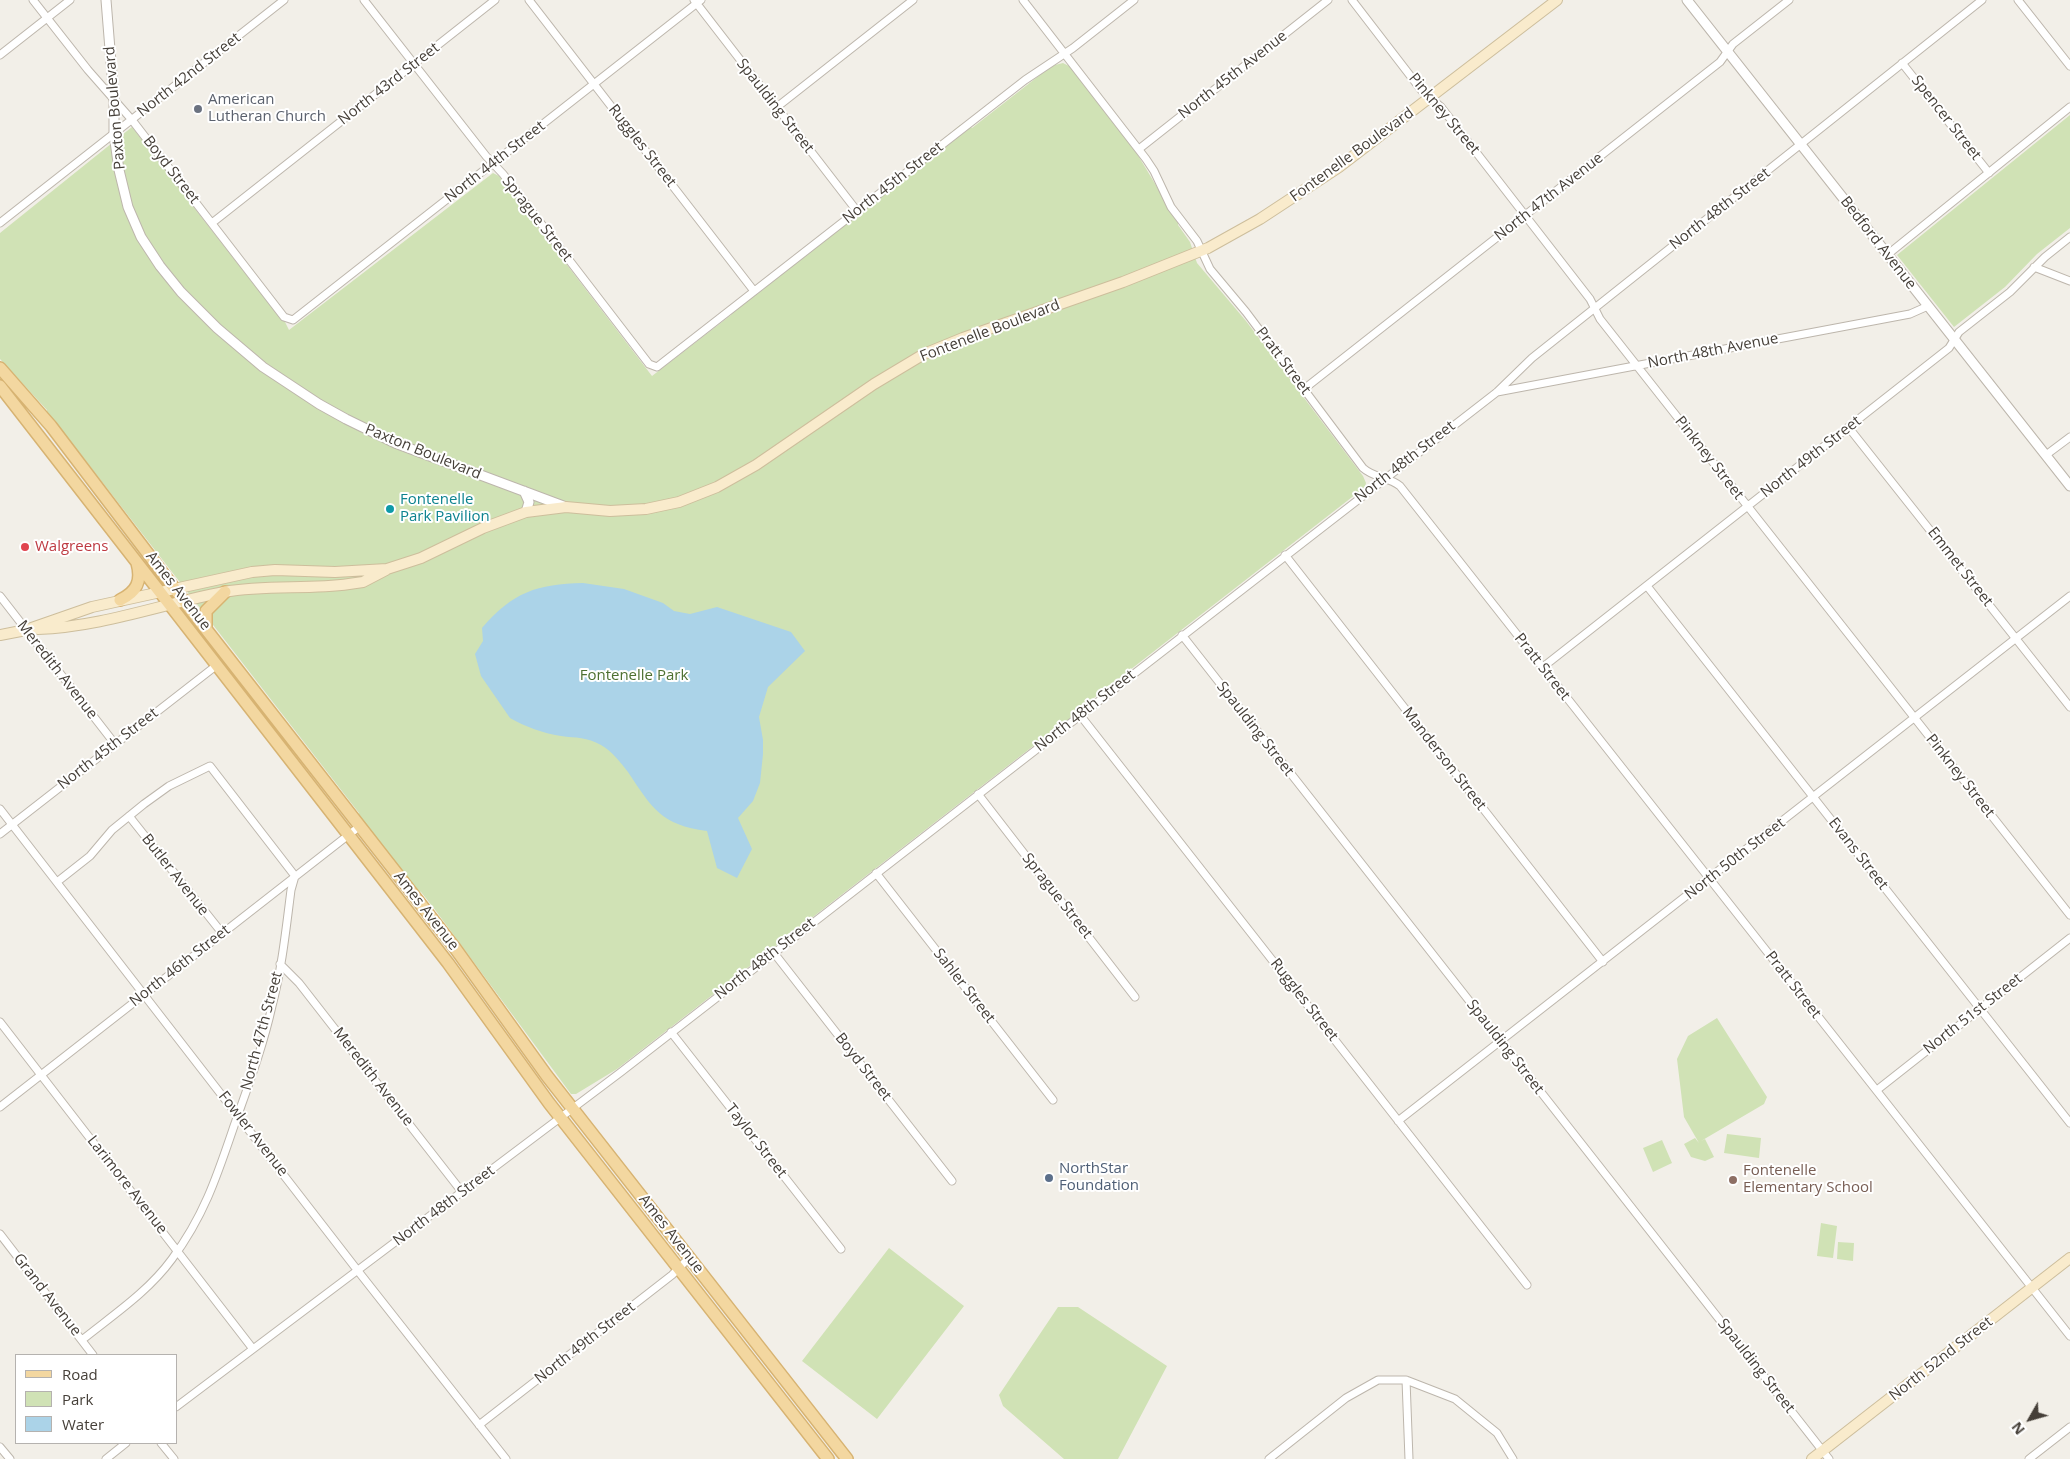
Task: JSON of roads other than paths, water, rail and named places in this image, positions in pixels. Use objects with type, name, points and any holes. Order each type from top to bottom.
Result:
[{"type":"main road","name":"Fontenelle Boulevard","points":[[0,635],[26,630],[74,627],[225,592],[264,587],[349,584],[421,558],[490,525],[526,512],[566,507],[628,511],[662,506],[702,494],[734,479],[874,384],[924,354],[962,338],[1123,282],[1201,251],[1260,219],[1313,186],[1557,0]]},
{"type":"main road","name":"Ames Avenue","points":[[0,368],[51,426],[184,601],[465,960],[529,1053],[847,1459]]},
{"type":"main road","name":"Ames Avenue","points":[[0,386],[448,963],[560,1117],[828,1459]]},
{"type":"main road","points":[[120,600],[132,593],[139,583],[140,577],[137,562]]},
{"type":"main road","name":"Fontenelle Boulevard","points":[[26,630],[92,607],[252,572],[275,570],[335,572],[387,569]]},
{"type":"main road","points":[[206,628],[206,611],[225,592]]},
{"type":"main road","points":[[244,700],[263,716],[291,751],[298,757],[307,757]]},
{"type":"main road","name":"North 52nd Street","points":[[1812,1459],[1826,1455],[2070,1258]]},
{"type":"street","name":"Boyd Street","points":[[33,0],[132,120],[287,319]]},
{"type":"street","points":[[0,54],[70,0]]},
{"type":"street","name":"Paxton Boulevard","points":[[106,0],[114,99],[114,134],[119,170],[128,207],[151,252],[181,292],[240,348],[288,384],[370,432],[412,450],[566,507]]},
{"type":"street","name":"North 42nd Street","points":[[0,224],[284,0]]},
{"type":"street","name":"Sprague Street","points":[[364,0],[493,164],[503,174],[643,356],[654,367]]},
{"type":"street","name":"North 43rd Street","points":[[212,223],[495,0]]},
{"type":"street","name":"Ruggles Street","points":[[529,0],[754,291]]},
{"type":"street","points":[[777,107],[913,0]]},
{"type":"street","name":"Pratt Street","points":[[1023,0],[1139,149],[1154,171],[1170,207],[1197,241],[1210,269],[1246,312],[1363,468],[1369,473],[1392,480],[1400,486],[2070,1336]]},
{"type":"street","name":"North 45th Street","points":[[654,367],[657,367],[1025,80],[1134,0]]},
{"type":"street","name":"North 45th Avenue","points":[[1139,149],[1328,0]]},
{"type":"street","name":"Pinkney Street","points":[[1352,0],[1422,91],[1441,107],[1590,299],[1600,319],[2070,915]]},
{"type":"street","name":"Bedford Avenue","points":[[1686,0],[2070,486]]},
{"type":"street","name":"North 47th Avenue","points":[[1304,389],[1720,62],[1733,44],[1789,0]]},
{"type":"street","name":"North 48th Street","points":[[178,1405],[358,1271],[774,953],[1497,392],[1532,358],[1982,0]]},
{"type":"street","points":[[2018,0],[2070,66]]},
{"type":"street","name":"North 44th Street","points":[[287,319],[297,318],[697,1]]},
{"type":"street","name":"Spaulding Street","points":[[697,1],[857,211]]},
{"type":"street","name":"Spencer Street","points":[[1902,63],[1989,173]]},
{"type":"street","points":[[1887,254],[2070,107]]},
{"type":"street","name":"North 49th Street","points":[[1543,667],[1949,348],[1959,332],[2010,292],[2034,267],[2070,237]]},
{"type":"street","points":[[2034,267],[2070,281]]},
{"type":"street","name":"North 48th Avenue","points":[[1497,392],[1910,314],[1928,306]]},
{"type":"street","name":"Emmet Street","points":[[1849,428],[2070,707]]},
{"type":"street","points":[[2046,455],[2070,437]]},
{"type":"street","points":[[524,491],[529,502],[526,512]]},
{"type":"street","name":"Manderson Street","points":[[1285,555],[1603,962]]},
{"type":"street","name":"Evans Street","points":[[1647,586],[2070,1123]]},
{"type":"street","name":"Meredith Avenue","points":[[0,596],[115,744]]},
{"type":"street","name":"North 50th Street","points":[[1398,1120],[1710,879],[2070,596]]},
{"type":"street","name":"Spaulding Street","points":[[1182,635],[1826,1455]]},
{"type":"street","name":"North 45th Street","points":[[0,834],[217,665]]},
{"type":"street","name":"Ruggles Street","points":[[1080,715],[1528,1285]]},
{"type":"street","points":[[57,882],[90,856],[112,830],[129,816],[169,786],[210,766],[295,876]]},
{"type":"street","name":"Sprague Street","points":[[978,794],[1135,998]]},
{"type":"street","name":"Fowler Avenue","points":[[0,809],[506,1459]]},
{"type":"street","name":"Butler Avenue","points":[[129,816],[222,933]]},
{"type":"street","name":"North 46th Street","points":[[0,1107],[360,826]]},
{"type":"street","name":"Sahler Street","points":[[876,873],[1053,1100]]},
{"type":"street","name":"North 47th Street","points":[[82,1340],[145,1290],[178,1251],[198,1222],[205,1207],[265,1033],[280,964],[291,890],[295,876]]},
{"type":"street","name":"North 51st Street","points":[[1877,1090],[2070,938]]},
{"type":"street","name":"Boyd Street","points":[[774,953],[952,1181]]},
{"type":"street","name":"Meredith Avenue","points":[[280,964],[299,983],[462,1192]]},
{"type":"street","name":"Larimore Avenue","points":[[0,1022],[253,1349]]},
{"type":"street","name":"Taylor Street","points":[[671,1032],[840,1249]]},
{"type":"street","name":"Grand Avenue","points":[[0,1234],[92,1354]]},
{"type":"street","name":"North 49th Street","points":[[479,1425],[672,1276],[689,1258]]},
{"type":"street","points":[[1269,1459],[1346,1398],[1378,1380],[1406,1380],[1455,1399],[1497,1433],[1513,1459]]},
{"type":"street","points":[[1406,1380],[1409,1459]]},
{"type":"street","points":[[2029,1459],[2070,1427]]},
{"type":"street","points":[[106,1459],[125,1444]]},
{"type":"street","points":[[162,1444],[174,1459]]},
{"type":"street","points":[[0,1447],[10,1459]]},
{"type":"water","points":[[583,583],[624,589],[663,603],[674,611],[690,614],[717,607],[791,632],[805,651],[768,687],[759,717],[763,740],[760,783],[753,801],[738,818],[752,849],[737,878],[717,868],[707,831],[679,824],[659,813],[644,796],[616,757],[609,751],[591,741],[547,733],[528,727],[510,718],[481,676],[475,654],[483,641],[482,628],[493,616],[515,598],[527,592],[552,585]]},
{"type":"place","name":"American Lutheran Church","points":[[198,109]]},
{"type":"place","name":"Fontenelle Park Pavilion","points":[[390,509]]},
{"type":"place","name":"Walgreens","points":[[25,547]]},
{"type":"place","name":"NorthStar Foundation","points":[[1049,1178]]},
{"type":"place","name":"Fontenelle Elementary School","points":[[1733,1180]]},
{"type":"park label","name":"Fontenelle Park","points":[[634,676]]}]
